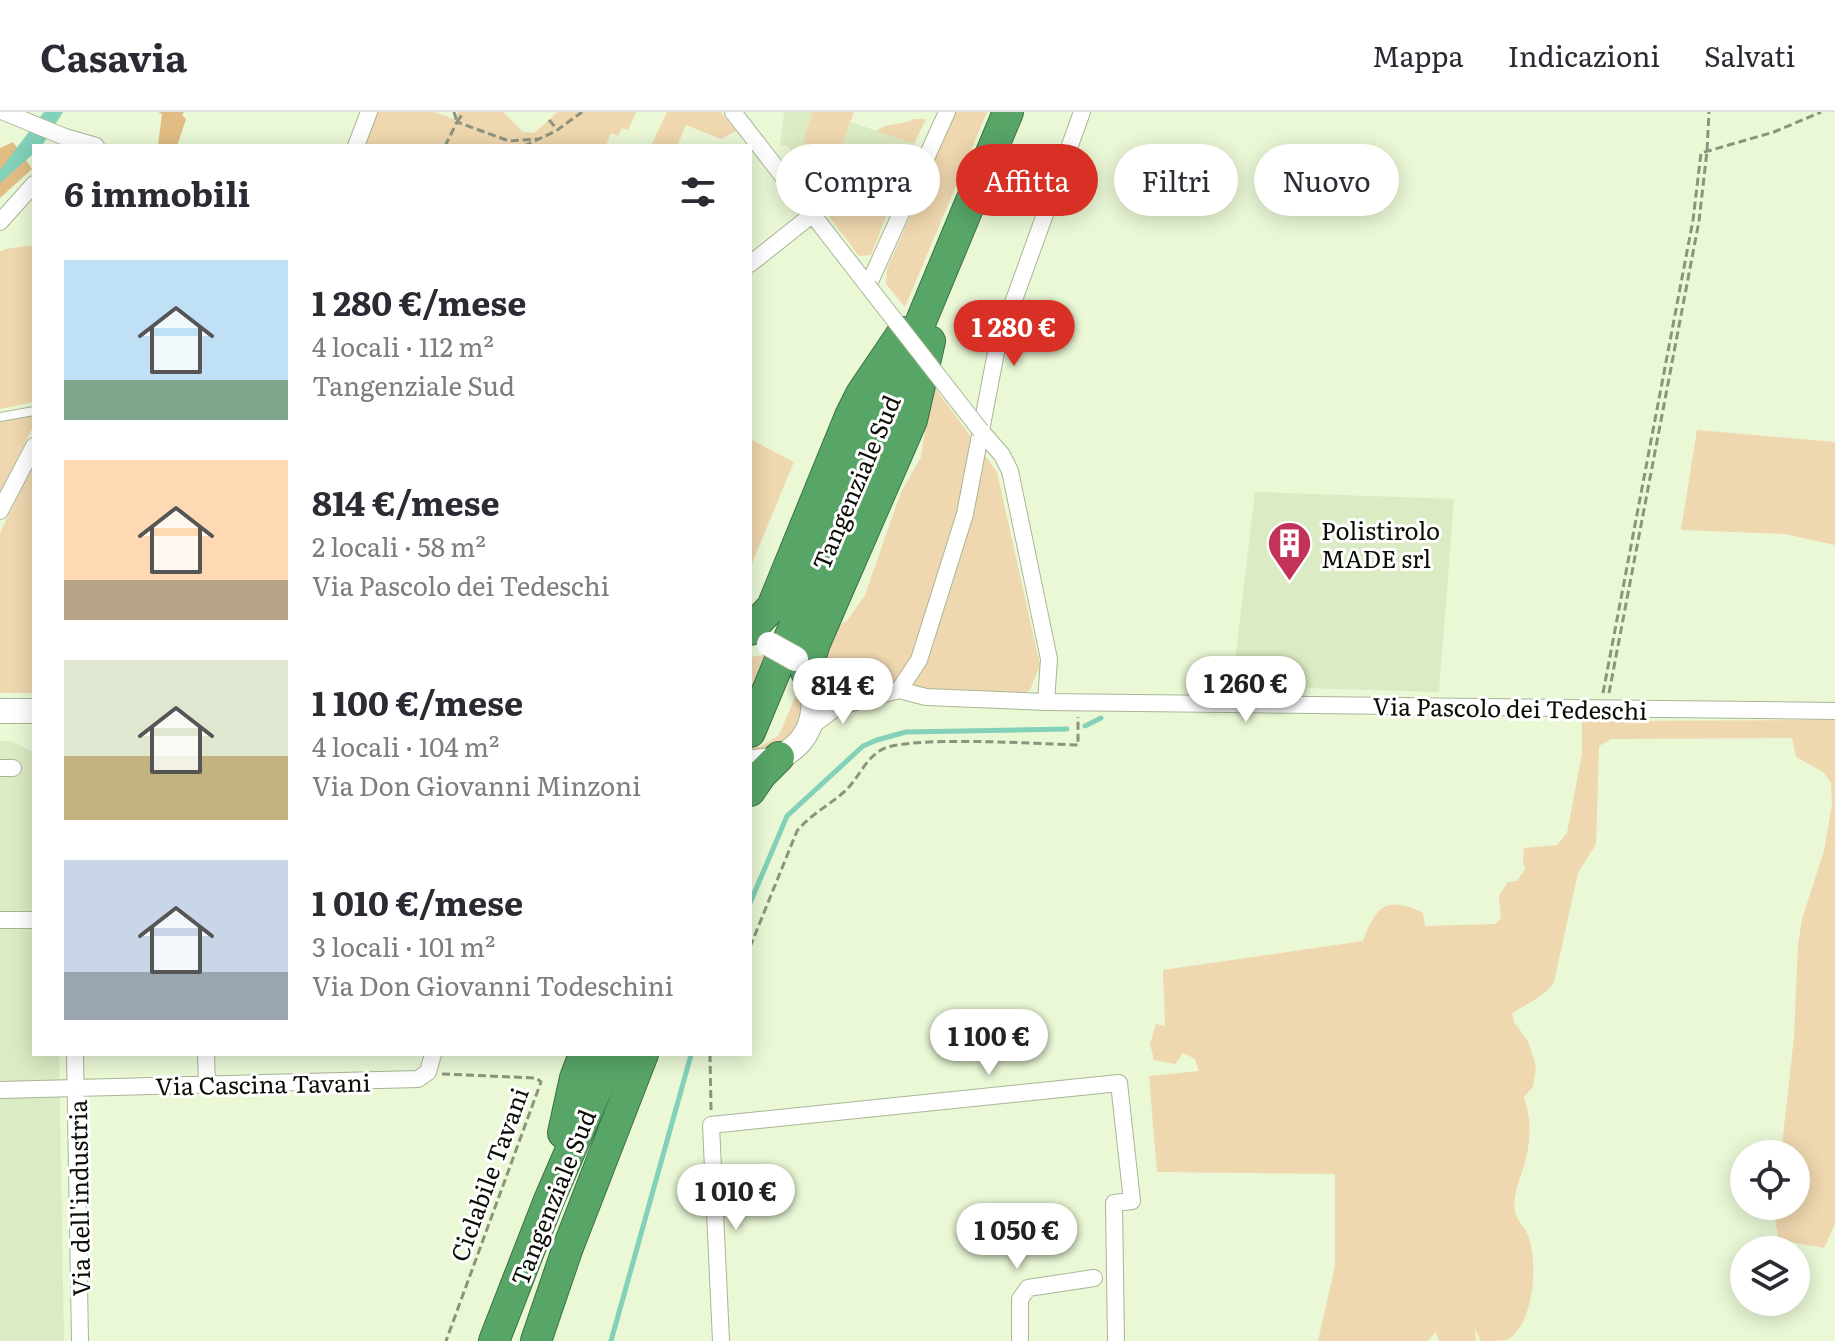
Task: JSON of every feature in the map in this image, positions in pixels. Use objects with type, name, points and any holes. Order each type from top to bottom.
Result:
[{"type":"highway","name":"Tangenziale Sud","points":[[752,729],[796,661],[922,322],[1008,112]]},
{"type":"highway","points":[[752,637],[772,607],[861,394],[906,327],[922,322],[931,337],[912,420],[815,643],[796,661]]},
{"type":"highway","points":[[752,788],[761,775],[763,760]]},
{"type":"highway","points":[[549,1200],[575,1078],[583,1056]]},
{"type":"highway","name":"Tangenziale Sud","points":[[494,1341],[549,1200],[611,1056]]},
{"type":"highway","points":[[536,1341],[567,1250],[642,1056]]},
{"type":"highway","points":[[513,1341],[567,1250]]},
{"type":"street","points":[[4,112],[25,116],[64,142]]},
{"type":"street","points":[[357,144],[369,112]]},
{"type":"street","points":[[733,112],[776,167]]},
{"type":"street","points":[[868,286],[947,112]]},
{"type":"street","points":[[763,760],[795,747],[808,729],[831,710],[899,690],[919,660],[965,514],[997,347],[1082,112]]},
{"type":"street","points":[[0,222],[32,186]]},
{"type":"street","points":[[752,262],[810,216]]},
{"type":"street","points":[[815,216],[1002,455],[1010,471],[1049,659],[1046,702]]},
{"type":"street","points":[[0,511],[32,450]]},
{"type":"street","points":[[752,639],[769,644],[796,661],[827,688],[867,700]]},
{"type":"street","points":[[796,661],[814,703],[808,729]]},
{"type":"street","name":"Via Pascolo dei Tedeschi","points":[[899,690],[926,697],[1046,702],[1835,711]]},
{"type":"street","points":[[0,920],[32,920]]},
{"type":"street","name":"Via dell'industria","points":[[75,1056],[80,1341]]},
{"type":"street","points":[[206,1056],[207,1084]]},
{"type":"street","points":[[428,1072],[432,1056]]},
{"type":"street","name":"Via Cascina Tavani","points":[[0,1090],[418,1079],[428,1072]]},
{"type":"street","points":[[721,1341],[711,1125],[1119,1083],[1132,1201],[1114,1203],[1116,1341]]},
{"type":"street","points":[[1020,1341],[1020,1299],[1028,1288],[1094,1278]]},
{"type":"lane","points":[[0,417],[32,411]]},
{"type":"path","points":[[454,112],[457,122]]},
{"type":"path","points":[[446,144],[464,112]]},
{"type":"path","points":[[528,144],[558,130],[582,112]]},
{"type":"path","points":[[1707,151],[1709,112]]},
{"type":"path","points":[[1603,708],[1691,234],[1701,153],[1774,132],[1821,112]]},
{"type":"path","points":[[549,120],[558,130]]},
{"type":"path","points":[[457,122],[509,141],[538,139]]},
{"type":"path","points":[[752,942],[797,831],[809,816],[846,790],[870,759],[882,749],[931,743],[1078,745],[1078,702]]},
{"type":"path","points":[[710,1056],[711,1125]]},
{"type":"path","name":"Ciclabile Tavani","points":[[428,1072],[536,1078],[541,1082],[446,1341]]},
{"type":"shaded area","points":[[158,112],[184,112],[182,115],[186,119],[178,144],[158,144],[162,114]]},
{"type":"shaded area","points":[[378,112],[434,112],[454,119],[458,112],[503,112],[523,132],[534,133],[558,112],[636,112],[628,130],[622,128],[618,136],[611,133],[607,144],[365,144]]},
{"type":"shaded area","points":[[667,112],[721,112],[736,131],[721,139],[686,125],[678,144],[652,144]]},
{"type":"shaded area","points":[[784,112],[813,112],[804,144],[780,144]]},
{"type":"shaded area","points":[[813,112],[854,112],[843,144],[804,144]]},
{"type":"shaded area","points":[[956,112],[987,112],[974,144],[956,144],[956,186],[905,307],[886,284],[887,269],[910,216],[940,216],[940,148]]},
{"type":"shaded area","points":[[926,119],[914,144],[876,131],[885,126]]},
{"type":"shaded area","points":[[851,122],[914,144],[843,144]]},
{"type":"shaded area","points":[[13,142],[32,169],[0,198],[0,148]]},
{"type":"shaded area","points":[[829,216],[886,216],[871,255],[859,256]]},
{"type":"shaded area","points":[[32,247],[32,402],[0,409],[0,252]]},
{"type":"shaded area","points":[[932,384],[997,472],[1040,665],[1030,690],[1021,695],[849,692],[833,684],[817,666],[827,630],[847,621],[865,595],[901,492],[921,457]]},
{"type":"shaded area","points":[[32,416],[32,429],[0,492],[0,422]]},
{"type":"shaded area","points":[[1697,430],[1835,442],[1835,545],[1785,534],[1681,530]]},
{"type":"shaded area","points":[[752,440],[794,462],[752,563]]},
{"type":"shaded area","points":[[32,468],[32,693],[0,693],[0,533]]},
{"type":"shaded area","points":[[1255,492],[1454,499],[1439,692],[1232,686]]},
{"type":"shaded area","points":[[767,655],[789,665],[802,680],[809,697],[809,716],[803,733],[790,746],[773,754],[752,754],[752,744],[760,747],[779,735],[797,693],[790,672],[763,659],[752,684],[752,657]]},
{"type":"shaded area","points":[[1835,720],[1835,1224],[1824,1248],[1810,1246],[1810,1236],[1778,1236],[1775,1220],[1810,1220],[1810,1140],[1783,1140],[1794,1037],[1798,946],[1802,919],[1824,851],[1832,804],[1831,782],[1823,772],[1796,757],[1792,738],[1611,739],[1599,746],[1596,844],[1578,873],[1554,982],[1541,995],[1512,1013],[1514,1022],[1528,1041],[1536,1066],[1533,1087],[1524,1097],[1529,1141],[1514,1206],[1532,1249],[1533,1278],[1523,1322],[1506,1340],[1481,1341],[1475,1329],[1476,1341],[1439,1341],[1436,1332],[1428,1341],[1318,1341],[1335,1266],[1335,1174],[1157,1172],[1149,1076],[1199,1071],[1195,1059],[1183,1053],[1175,1064],[1154,1060],[1150,1044],[1156,1024],[1165,1026],[1163,970],[1363,941],[1378,912],[1391,905],[1423,913],[1425,926],[1495,924],[1501,918],[1499,896],[1508,882],[1517,881],[1525,869],[1524,848],[1557,845],[1567,833],[1582,754],[1582,721]]},
{"type":"shaded area","points":[[0,741],[12,741],[32,752],[32,1056],[59,1056],[64,1341],[0,1341]]},
{"type":"water","points":[[44,112],[63,112],[43,144],[32,144],[32,155],[0,183],[0,170]]},
{"type":"waterway","points":[[1085,726],[1101,718]]},
{"type":"waterway","points":[[752,898],[787,816],[863,746],[906,732],[1067,729]]},
{"type":"waterway","points":[[611,1341],[691,1056]]},
{"type":"place","name":"Polistirolo MADE srl","points":[[1290,582]]}]
